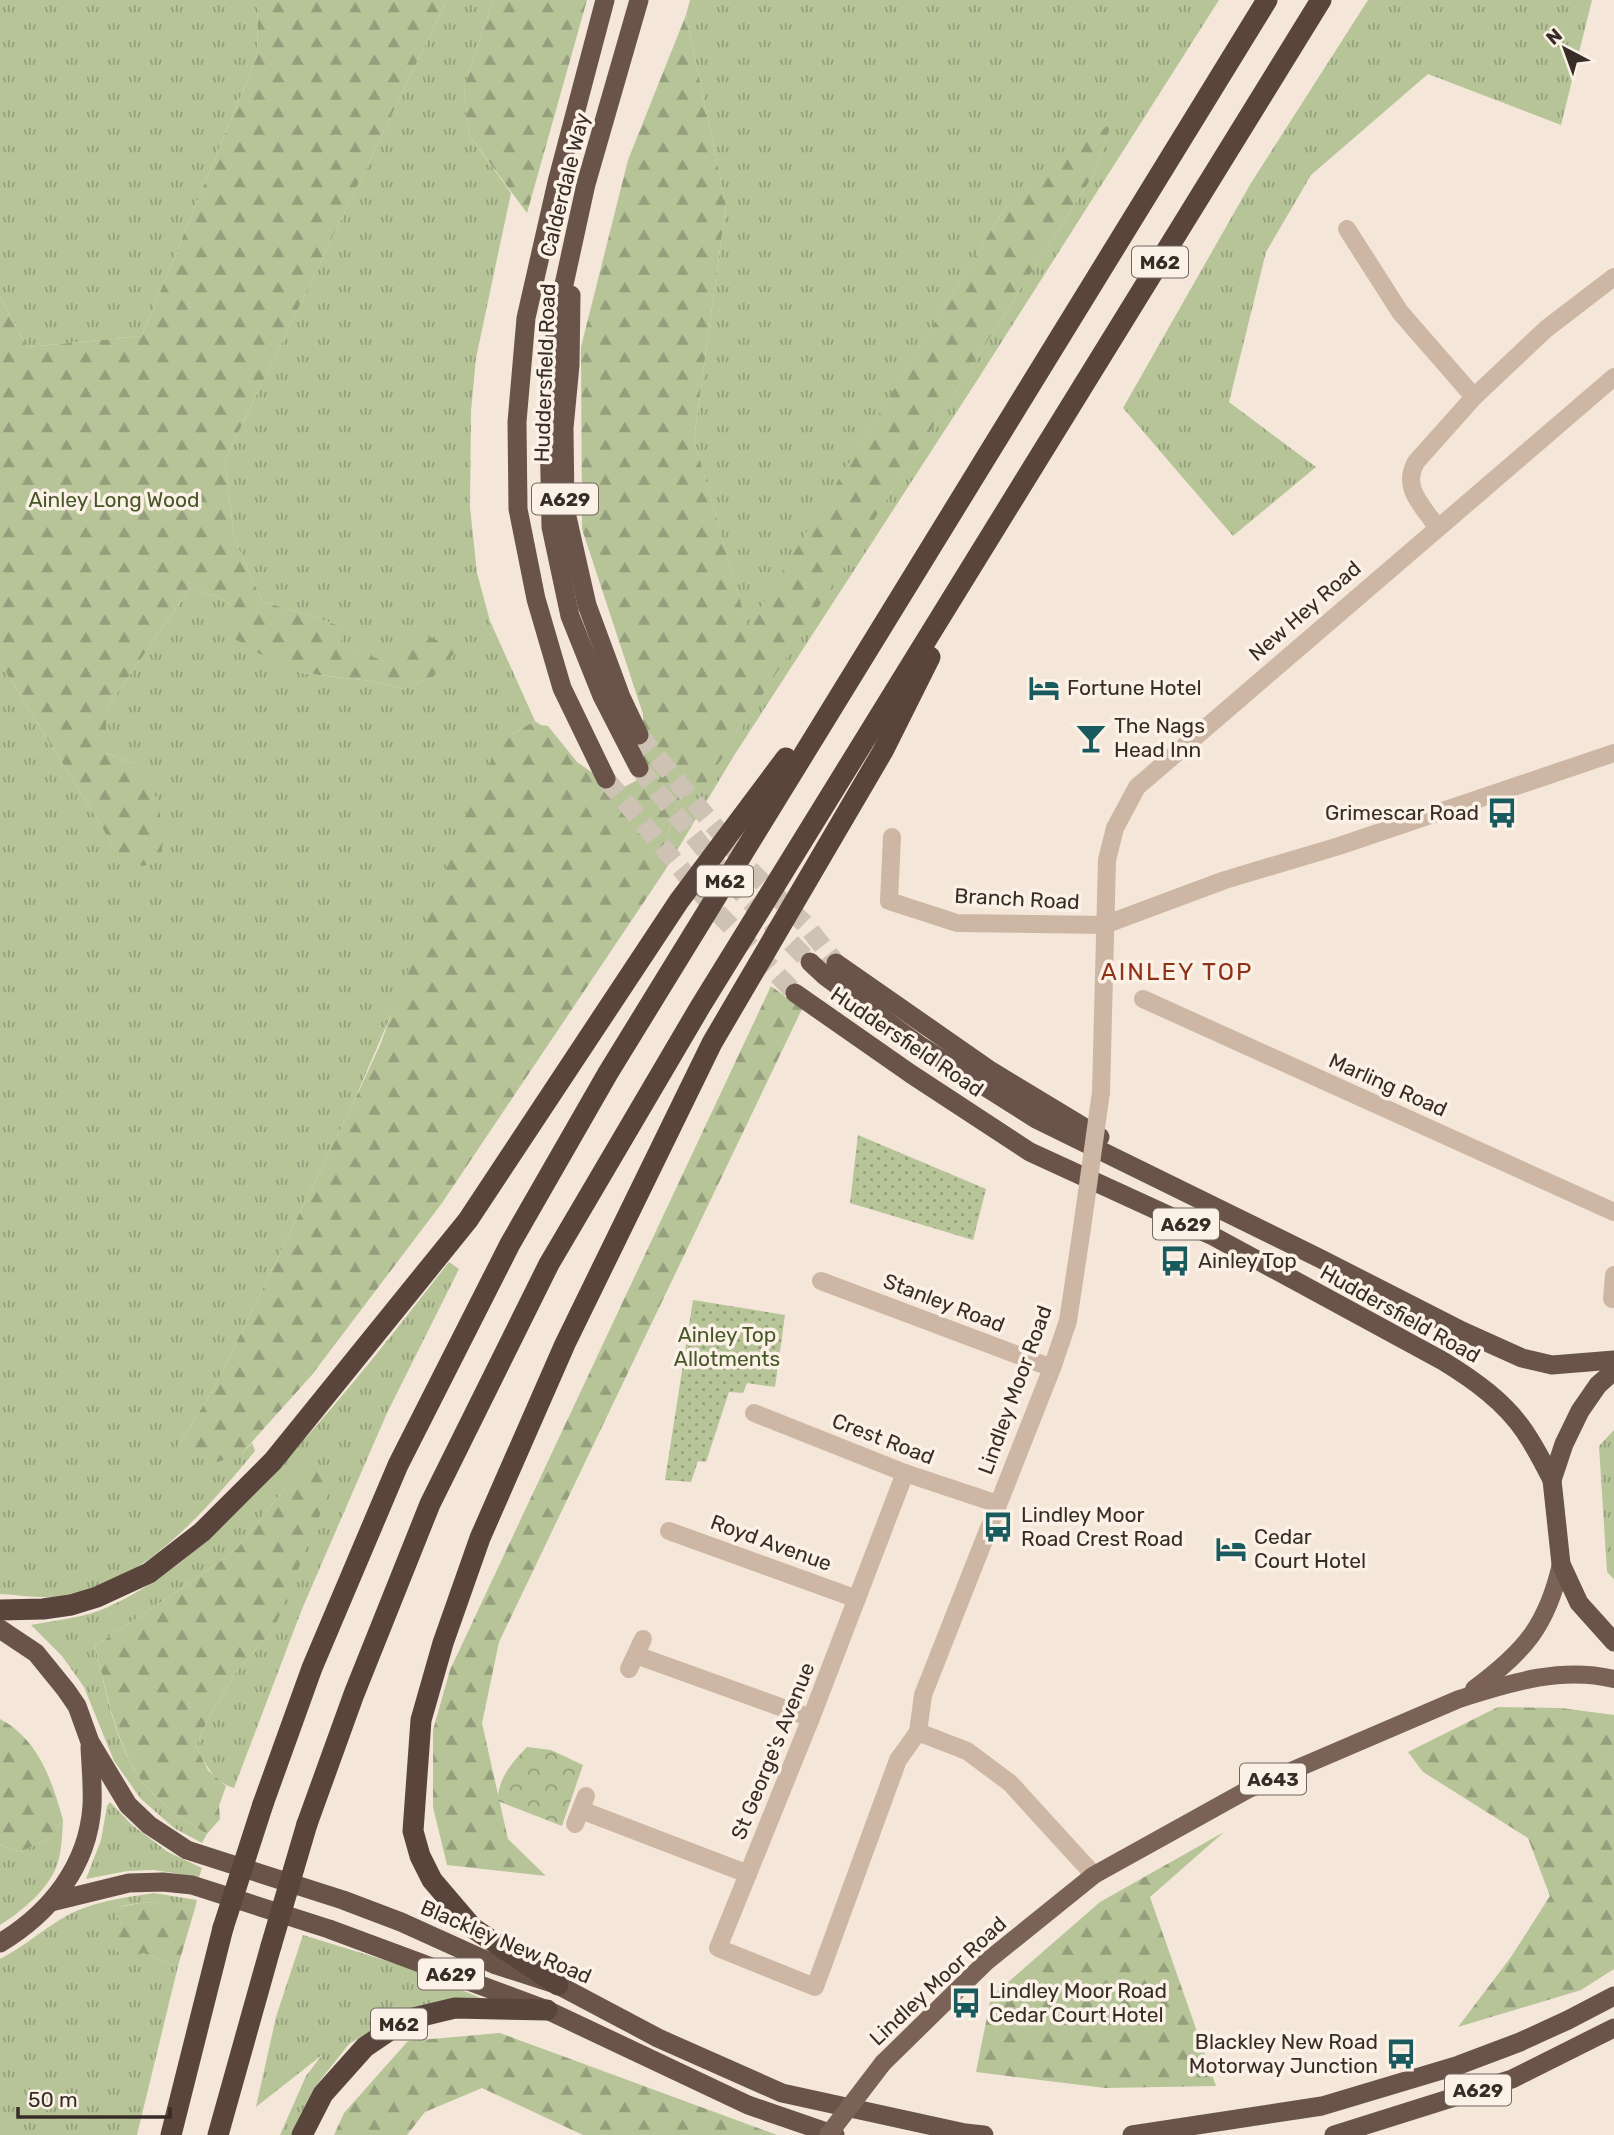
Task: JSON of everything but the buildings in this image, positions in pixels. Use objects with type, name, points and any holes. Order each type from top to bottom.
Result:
[{"type":"highway","name":"Calderdale Way","points":[[517,422],[526,318],[557,182],[605,0]]},
{"type":"highway","name":"Calderdale Way","points":[[549,426],[556,321],[586,184],[639,0]]},
{"type":"highway","name":"M62","points":[[170,2135],[223,1928],[263,1804],[312,1668],[398,1465],[510,1244],[608,1073],[1267,0]]},
{"type":"highway","name":"M62","points":[[218,2135],[307,1824],[354,1694],[430,1504],[549,1264],[700,1007],[1321,0]]},
{"type":"highway","name":"Huddersfield Road","points":[[571,251],[570,365],[564,428],[565,508],[587,605],[621,697],[639,735]]},
{"type":"highway","name":"Huddersfield Road","points":[[517,422],[517,509],[536,600],[562,688],[606,779]]},
{"type":"highway","name":"Huddersfield Road","points":[[549,426],[551,527],[570,616],[602,696],[639,768]]},
{"type":"highway","name":"M62","points":[[558,1985],[473,1928],[443,1896],[420,1856],[413,1831],[421,1720],[443,1643],[480,1538],[559,1356],[712,1043],[883,751],[998,524]]},
{"type":"highway","name":"M62","points":[[0,1609],[43,1609],[71,1605],[97,1597],[149,1573],[202,1532],[273,1461],[468,1220],[679,901],[864,655]]},
{"type":"highway","name":"Huddersfield Road","points":[[810,962],[919,1045],[1036,1119],[1462,1331],[1522,1358],[1560,1365],[1614,1360]]},
{"type":"highway","name":"Huddersfield Road","points":[[836,963],[979,1063],[1079,1125],[1194,1188],[1300,1240],[1321,1259]]},
{"type":"highway","name":"Huddersfield Road","points":[[795,993],[1030,1153],[1211,1236],[1443,1361],[1473,1380],[1508,1412],[1525,1432],[1552,1480]]},
{"type":"highway","name":"A629","points":[[1614,1371],[1598,1385],[1580,1411],[1564,1444],[1552,1480],[1561,1564],[1579,1602],[1614,1642]]},
{"type":"highway","name":"Blackley New Road","points":[[0,1629],[27,1646],[55,1674],[77,1706],[90,1742],[128,1805],[149,1825],[187,1850],[343,1900],[401,1922],[496,1965],[558,1985],[658,2038],[782,2093],[984,2135]]},
{"type":"highway","name":"Blackley New Road","points":[[0,1943],[20,1931],[51,1902],[74,1869],[88,1834],[92,1807],[90,1742]]},
{"type":"highway","name":"Blackley New Road","points":[[51,1902],[129,1882],[192,1885],[329,1929],[547,2010],[748,2105],[835,2135]]},
{"type":"highway","name":"A629","points":[[1132,2135],[1322,2106],[1459,2065],[1544,2031],[1614,1996]]},
{"type":"highway","name":"M62","points":[[302,2135],[323,2094],[365,2048],[405,2020],[455,2008],[547,2010]]},
{"type":"highway","name":"A629","points":[[1334,2135],[1512,2079],[1614,2028]]},
{"type":"main road","name":"Lindley Moor Road","points":[[1460,1699],[1504,1667],[1521,1650],[1549,1608],[1561,1564]]},
{"type":"main road","name":"Lindley Moor Road","points":[[828,2135],[883,2063],[986,1962],[1094,1875],[1249,1789],[1460,1699],[1560,1674],[1614,1679]]},
{"type":"street","points":[[1347,229],[1400,312],[1474,397]]},
{"type":"street","points":[[1437,527],[1410,485],[1409,473],[1416,463],[1474,397],[1546,329],[1614,277]]},
{"type":"street","name":"New Hey Road","points":[[1104,925],[1105,878],[1111,842],[1121,814],[1137,787],[1614,377]]},
{"type":"street","points":[[1104,925],[1225,880],[1339,846],[1614,752]]},
{"type":"street","name":"Branch Road","points":[[892,837],[889,901],[957,923],[1104,925]]},
{"type":"street","name":"Lindley Moor Road","points":[[815,1987],[898,1760],[918,1732],[923,1695],[1068,1321],[1101,1092],[1104,925]]},
{"type":"street","name":"Marling Road","points":[[1143,999],[1614,1212]]},
{"type":"street","points":[[1612,1299],[1614,1275]]},
{"type":"street","name":"Stanley Road","points":[[821,1281],[1052,1368]]},
{"type":"street","name":"Crest Road","points":[[754,1413],[905,1473],[998,1504]]},
{"type":"street","name":"St George's Avenue","points":[[815,1987],[718,1948],[811,1718],[905,1473]]},
{"type":"street","name":"Royd Avenue","points":[[669,1531],[857,1599]]},
{"type":"street","points":[[636,1655],[811,1718]]},
{"type":"street","points":[[918,1732],[967,1751],[1010,1783],[1094,1875]]},
{"type":"street","points":[[581,1810],[748,1874]]},
{"type":"green space","points":[[0,0],[258,0],[257,56],[142,336],[27,347],[0,297]]},
{"type":"green space","name":"Ainley Long Wood","points":[[258,0],[447,0],[225,460],[234,538],[262,601],[341,626],[341,642],[385,662],[404,640],[428,636],[457,650],[433,677],[404,689],[371,681],[302,673],[260,654],[225,633],[231,605],[218,597],[190,588],[106,709],[106,753],[134,764],[158,800],[163,836],[161,862],[142,866],[115,851],[0,663],[0,297],[27,347],[142,336],[257,56]]},
{"type":"green space","points":[[447,0],[493,0],[464,87],[469,135],[511,193],[476,358],[471,411],[470,507],[477,573],[490,621],[535,721],[512,734],[351,1108],[213,1390],[176,1449],[242,1453],[252,1443],[255,1451],[192,1522],[141,1565],[114,1581],[84,1592],[54,1597],[0,1594],[0,663],[115,851],[134,764],[106,753],[106,709],[190,588],[218,597],[231,605],[302,673],[371,681],[404,689],[433,677],[444,663],[385,662],[340,642],[341,626],[262,601],[234,538],[225,460]]},
{"type":"green space","points":[[493,0],[587,0],[527,213],[469,135],[464,87]]},
{"type":"green space","points":[[690,0],[1219,0],[735,754],[664,872],[666,839],[677,804],[694,790],[698,795],[1094,174],[1111,124],[1006,206],[748,629],[694,439],[726,205],[686,15]]},
{"type":"green space","points":[[1368,0],[1592,0],[1561,125],[1428,74],[1311,175],[1266,252],[1229,402],[1316,467],[1233,536],[1123,408],[1251,183]]},
{"type":"green space","points":[[686,15],[726,205],[694,439],[748,628],[1006,206],[1112,122],[1094,174],[698,796],[694,790],[677,804],[666,839],[664,872],[442,1203],[311,1376],[242,1453],[218,1462],[176,1449],[213,1390],[380,1045],[466,813],[493,757],[512,734],[535,721],[548,726],[577,762],[603,780],[626,786],[641,775],[644,766],[643,714],[582,529],[581,347],[628,160]]},
{"type":"green space","points":[[771,986],[802,1009],[499,1642],[482,1723],[508,1839],[546,1876],[447,1865],[433,1807],[433,1730],[450,1670]]},
{"type":"green space","points":[[858,1135],[986,1189],[973,1240],[850,1203]]},
{"type":"green space","points":[[449,1262],[459,1269],[387,1413],[302,1609],[234,1788],[216,1777],[196,1746],[209,1717],[237,1671],[274,1629],[285,1488],[237,1549],[95,1646],[111,1712],[122,1744],[137,1774],[160,1800],[207,1834],[202,1843],[174,1828],[141,1799],[114,1761],[84,1687],[62,1656],[31,1625],[80,1616],[108,1607],[152,1583],[209,1538],[335,1405]]},
{"type":"green space","name":"Ainley Top Allotments","points":[[693,1300],[785,1315],[775,1387],[747,1383],[743,1393],[729,1392],[706,1462],[698,1461],[691,1482],[665,1480]]},
{"type":"green space","points":[[1614,1430],[1614,1579],[1607,1572],[1599,1446]]},
{"type":"green space","points":[[308,1466],[327,1468],[332,1485],[274,1629],[237,1671],[209,1717],[196,1746],[208,1770],[226,1786],[219,1806],[220,1819],[207,1834],[160,1800],[137,1774],[122,1744],[95,1646],[237,1549],[285,1488]]},
{"type":"green space","points":[[1498,1707],[1561,1708],[1614,1715],[1614,1969],[1581,1990],[1458,2027],[1511,1957],[1550,1896],[1528,1838],[1423,1772],[1408,1752]]},
{"type":"green space","points":[[0,1719],[25,1738],[34,1750],[49,1776],[63,1820],[50,1838],[21,1852],[0,1845]]},
{"type":"green space","points":[[527,1747],[551,1750],[583,1765],[562,1826],[498,1801],[503,1779]]},
{"type":"green space","points":[[110,1802],[132,1825],[168,1852],[202,1868],[199,1877],[154,1870],[127,1871],[86,1879],[101,1840]]},
{"type":"green space","points":[[63,1820],[60,1854],[53,1874],[33,1899],[0,1925],[0,1845],[21,1852],[50,1838]]},
{"type":"green space","points":[[1224,1832],[1150,1897],[1216,2086],[1105,2088],[976,2072],[991,1997],[1100,1902]]},
{"type":"green space","points":[[154,1893],[197,1900],[195,1908],[153,1903],[113,1909],[123,1926],[122,1933],[143,1953],[178,1966],[137,2135],[0,2135],[0,1959],[66,1916],[115,1899]]},
{"type":"green space","points":[[141,1903],[174,1903],[195,1908],[178,1966],[143,1953],[128,1958],[105,1945],[104,1937],[121,1933],[123,1926],[112,1908]]},
{"type":"green space","points":[[303,1935],[407,1967],[483,1999],[393,2018],[349,2044],[315,2087],[291,2135],[280,2135],[306,2076],[322,2055],[256,2107],[276,2017]]},
{"type":"green space","points":[[500,2033],[777,2135],[583,2135],[482,2088],[425,2112],[407,2135],[334,2135],[344,2113],[408,2041]]},
{"type":"tunnel","points":[[639,735],[754,874],[805,924],[836,963]]},
{"type":"tunnel","points":[[639,768],[729,880],[810,962]]},
{"type":"tunnel","points":[[606,779],[716,911],[795,993]]},
{"type":"place","name":"Fortune Hotel","points":[[1044,688]]},
{"type":"place","name":"The Nags Head Inn","points":[[1091,738]]},
{"type":"place","name":"Grimescar Road","points":[[1502,813]]},
{"type":"place","name":"Ainley Top","points":[[1175,1261]]},
{"type":"place","name":"Lindley Moor Road Crest Road","points":[[998,1527]]},
{"type":"place","name":"Cedar Court Hotel","points":[[1231,1549]]},
{"type":"place","name":"Lindley Moor Road Cedar Court Hotel","points":[[966,2003]]},
{"type":"place","name":"Blackley New Road Motorway Junction","points":[[1401,2054]]},
{"type":"district","name":"AINLEY TOP","points":[[1177,972]]}]
